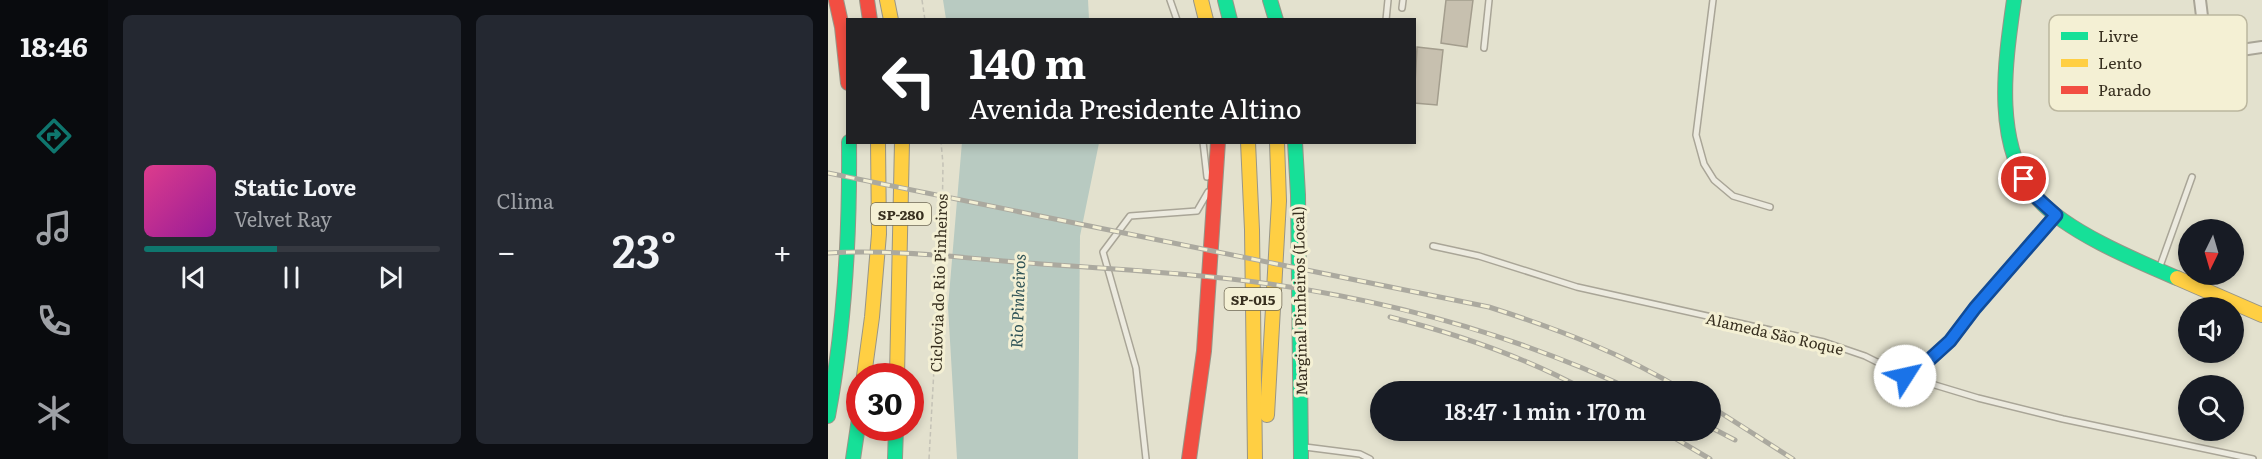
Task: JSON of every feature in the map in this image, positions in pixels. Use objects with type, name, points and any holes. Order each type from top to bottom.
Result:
[{"type":"main road","points":[[837,0],[846,64]]},
{"type":"main road","points":[[855,0],[857,18]]},
{"type":"main road","points":[[867,0],[870,18]]},
{"type":"main road","points":[[887,0],[891,18]]},
{"type":"main road","points":[[1201,0],[1206,18]]},
{"type":"main road","points":[[1225,0],[1230,18]]},
{"type":"main road","points":[[1257,0],[1262,18]]},
{"type":"main road","points":[[1270,0],[1275,18]]},
{"type":"main road","points":[[2014,0],[2005,66],[2008,129],[2012,153],[2024,179],[2038,199],[2056,215],[2095,239],[2262,315]]},
{"type":"main road","points":[[828,416],[849,244],[849,144]]},
{"type":"main road","points":[[850,160],[857,144]]},
{"type":"main road","points":[[866,363],[879,234],[878,144]]},
{"type":"main road","name":"SP-280","points":[[897,363],[902,144]]},
{"type":"main road","points":[[1189,459],[1204,351],[1218,144]]},
{"type":"main road","name":"SP-015","points":[[1248,144],[1252,230],[1255,457]]},
{"type":"main road","points":[[1255,457],[1264,431],[1269,388],[1279,201],[1277,144]]},
{"type":"main road","name":"Marginal Pinheiros (Local)","points":[[1295,144],[1299,195],[1301,453]]},
{"type":"main road","points":[[2206,289],[2262,304]]},
{"type":"main road","points":[[853,459],[856,441]]},
{"type":"main road","points":[[895,459],[896,441]]},
{"type":"street","points":[[2200,0],[2202,15]]},
{"type":"street","points":[[2247,49],[2262,47]]},
{"type":"street","points":[[1905,376],[1928,361],[1950,341],[1975,308],[2056,215]]},
{"type":"lane","points":[[1170,0],[1176,18]]},
{"type":"lane","points":[[1386,18],[1388,0]]},
{"type":"lane","points":[[1402,8],[1403,0]]},
{"type":"lane","points":[[1484,48],[1489,0]]},
{"type":"lane","points":[[1713,0],[1696,135],[1704,164],[1714,180],[1733,196],[1770,207]]},
{"type":"lane","points":[[1146,459],[1136,368],[1103,252],[1130,216],[1197,211],[1209,191],[1203,144]]},
{"type":"lane","points":[[2159,270],[2192,177]]},
{"type":"lane","name":"Alameda São Roque","points":[[1433,246],[1479,256],[1577,287],[1824,342],[1865,356],[1905,376],[2064,419],[2253,459]]},
{"type":"lane","points":[[1301,453],[1360,454],[1370,459]]},
{"type":"path","points":[[922,0],[925,18]]},
{"type":"path","name":"Ciclovia do Rio Pinheiros","points":[[929,459],[942,225],[941,144]]},
{"type":"water","points":[[943,0],[1088,0],[1089,18],[946,18]]},
{"type":"water","name":"Rio Pinheiros","points":[[962,144],[1099,144],[1080,236],[1078,459],[957,459],[948,307]]},
{"type":"building","points":[[1446,0],[1473,0],[1467,47],[1441,43]]},
{"type":"building","points":[[1417,47],[1443,50],[1437,105],[1416,103]]},
{"type":"railway","points":[[828,173],[1489,307],[1590,343],[1668,381]]},
{"type":"railway","points":[[828,253],[881,252],[935,255],[1184,274],[1283,286],[1335,295],[1439,319],[1540,351],[1612,381]]},
{"type":"railway","points":[[1390,317],[1492,348],[1567,381]]},
{"type":"railway","points":[[1721,413],[1793,459]]},
{"type":"railway","points":[[1721,433],[1735,440]]},
{"type":"railway","points":[[1680,441],[1710,459]]},
{"type":"traffic: fast","points":[[1225,0],[1230,18]]},
{"type":"traffic: fast","points":[[1270,0],[1275,18]]},
{"type":"traffic: fast","points":[[2014,0],[2007,50],[2005,104],[2014,155],[2023,178],[2038,199],[2066,223],[2103,244],[2177,278]]},
{"type":"traffic: fast","points":[[828,416],[839,348],[845,279],[849,211],[849,144]]},
{"type":"traffic: fast","points":[[1295,144],[1298,195],[1301,459]]},
{"type":"traffic: fast","points":[[853,459],[856,441]]},
{"type":"traffic: fast","points":[[895,459],[896,441]]},
{"type":"traffic: slow","points":[[887,0],[891,18]]},
{"type":"traffic: slow","points":[[1201,0],[1206,18]]},
{"type":"traffic: slow","points":[[866,363],[879,234],[878,144]]},
{"type":"traffic: slow","points":[[897,363],[902,144]]},
{"type":"traffic: slow","points":[[1248,144],[1252,230],[1255,459]]},
{"type":"traffic: slow","points":[[1267,415],[1279,201],[1277,144]]},
{"type":"traffic: slow","points":[[2177,278],[2262,315]]},
{"type":"traffic: jam","points":[[836,0],[846,64]]},
{"type":"traffic: jam","points":[[867,0],[870,18]]},
{"type":"traffic: jam","points":[[1189,459],[1204,351],[1218,144]]},
{"type":"route","points":[[1905,376],[1928,361],[1950,341],[1975,308],[2056,215],[2038,199],[2024,179]]}]
